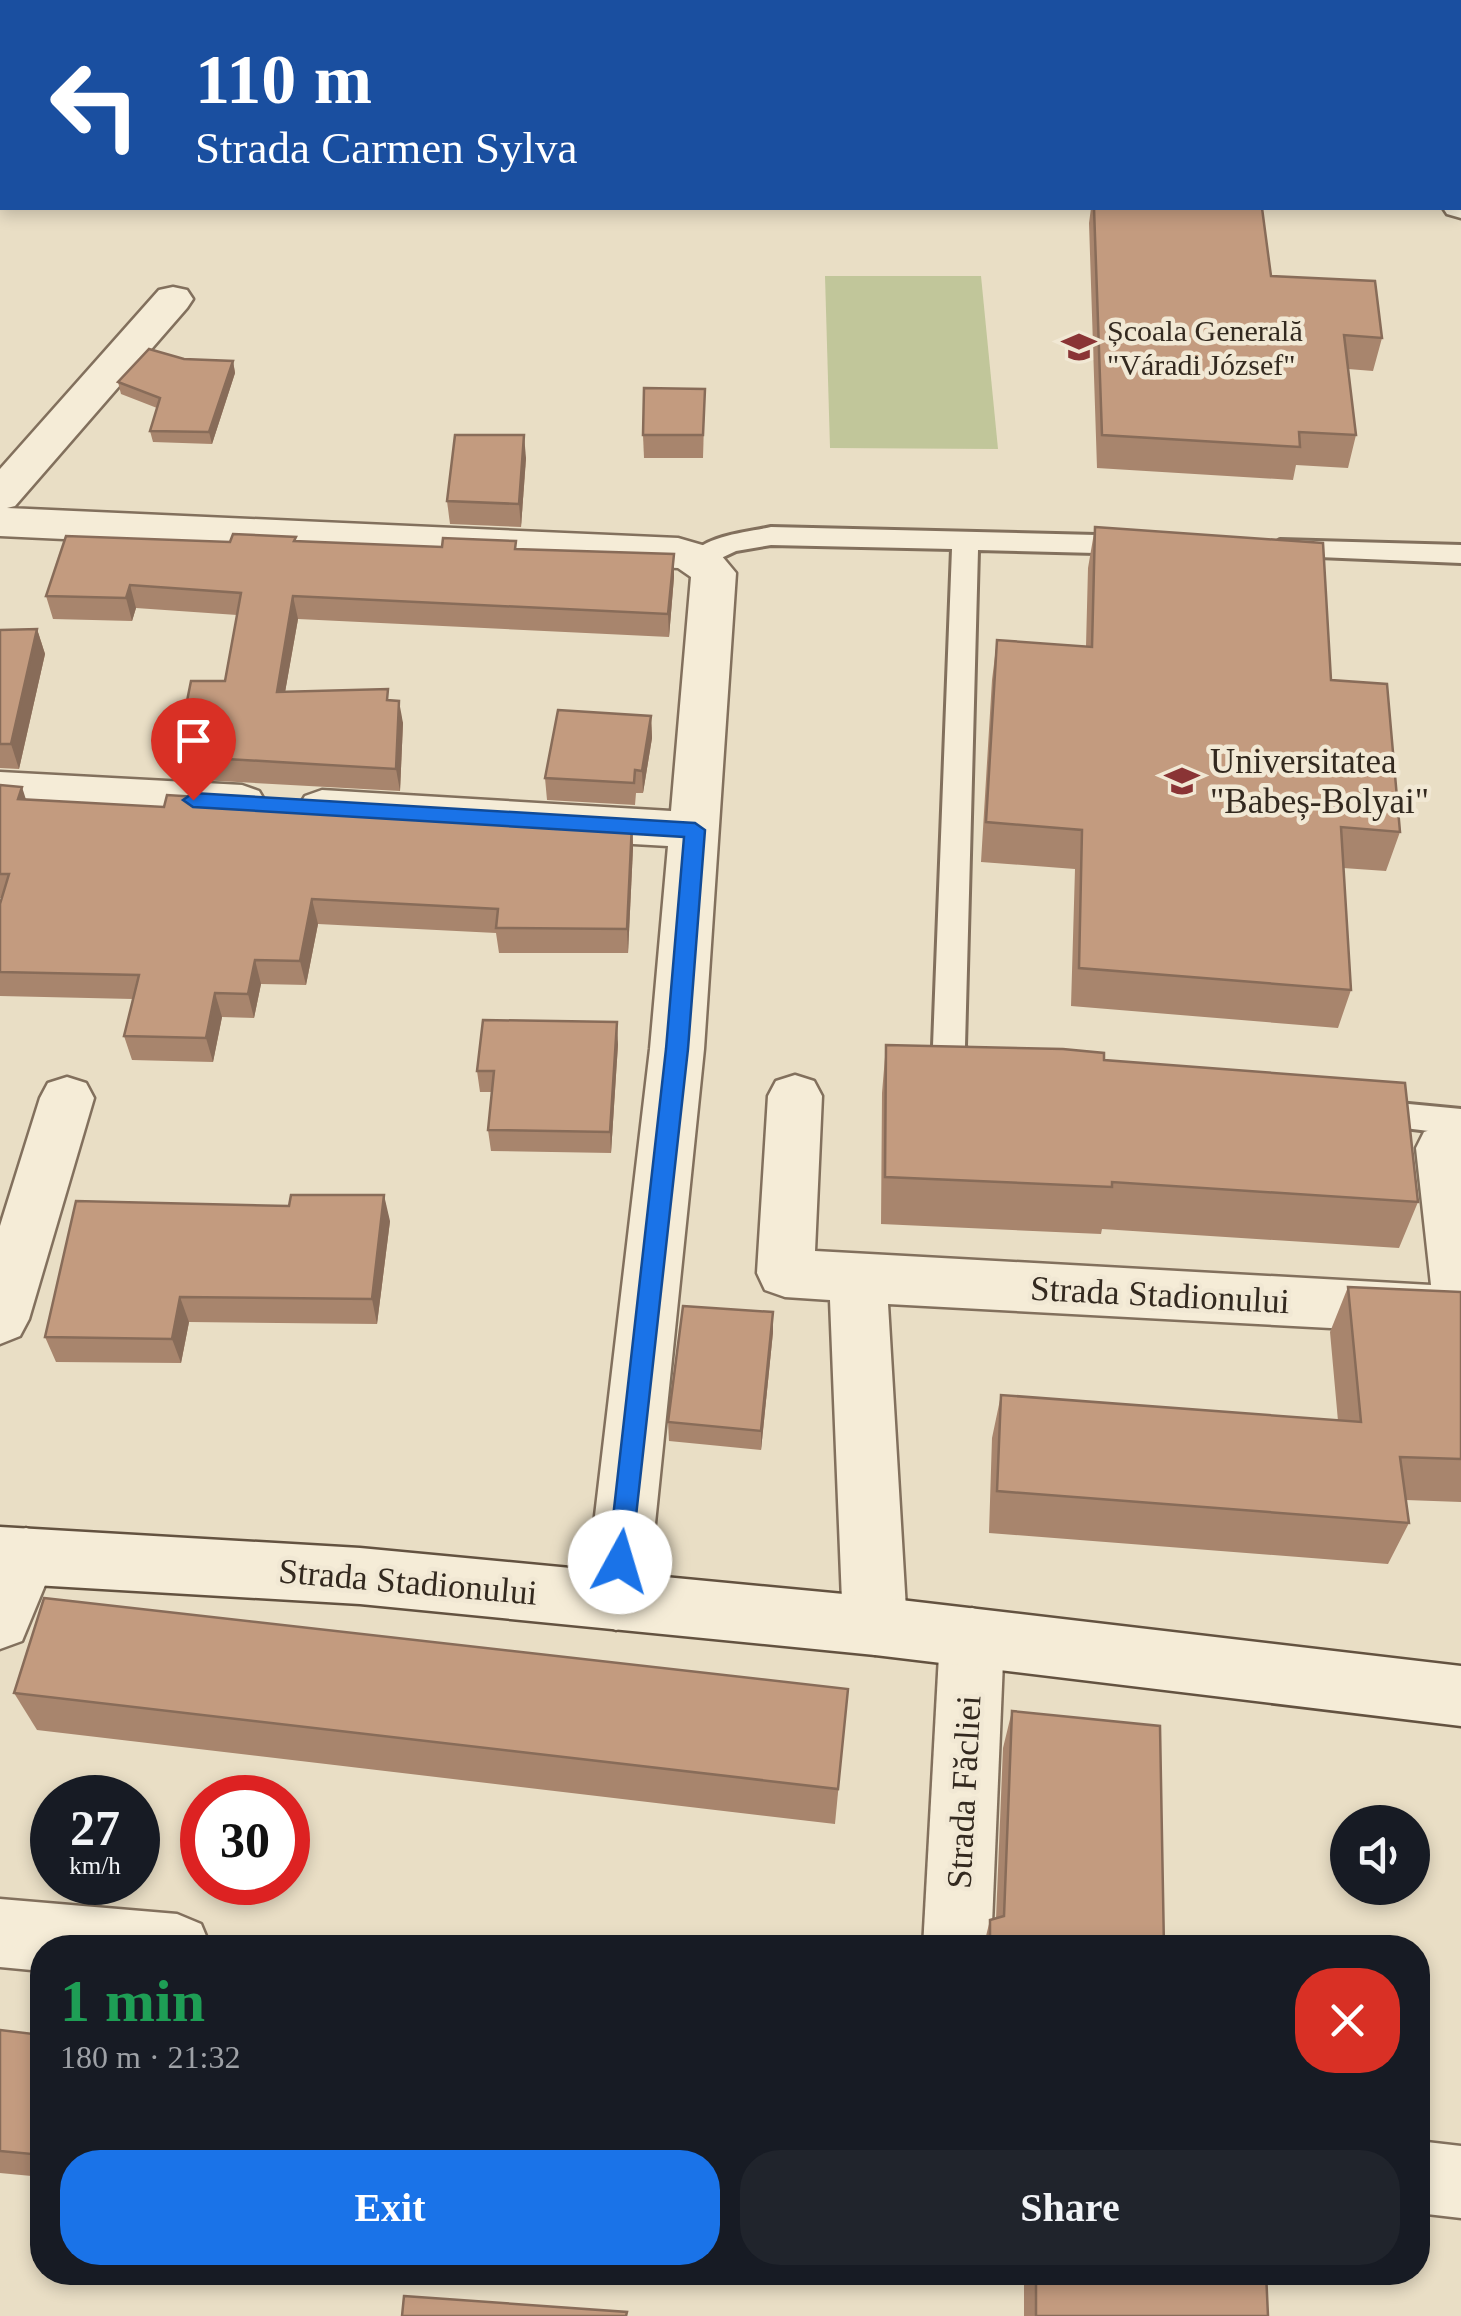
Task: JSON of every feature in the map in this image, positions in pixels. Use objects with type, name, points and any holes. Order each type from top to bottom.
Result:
[{"type":"street","points":[[0,496],[174,298]]},
{"type":"street","points":[[0,522],[678,553],[700,560],[714,573],[677,1049],[616,1601]]},
{"type":"street","points":[[0,788],[695,830]]},
{"type":"street","name":"Strada Stadionului","points":[[795,1096],[785,1273],[1461,1311]]},
{"type":"street","points":[[0,1320],[67,1098]]},
{"type":"street","points":[[1452,1135],[1461,1296]]},
{"type":"street","points":[[858,1278],[876,1626]]},
{"type":"street","points":[[0,1620],[13,1556]]},
{"type":"street","name":"Strada Stadionului","points":[[13,1556],[360,1576],[876,1626],[1461,1696]]},
{"type":"street","name":"Strada Făcliei","points":[[957,1935],[972,1637]]},
{"type":"street","points":[[0,1933],[30,1936]]},
{"type":"street","points":[[1430,2178],[1461,2182]]},
{"type":"lane","points":[[700,560],[729,544],[770,536],[1163,546]]},
{"type":"lane","points":[[965,541],[948,1046],[957,1062],[973,1074],[1012,1078]]},
{"type":"lane","points":[[1262,548],[1461,554]]},
{"type":"lane","points":[[1344,1110],[1452,1135]]},
{"type":"green space","points":[[825,276],[981,276],[998,449],[830,448]]},
{"type":"building","points":[[1094,210],[1262,210],[1271,276],[1375,281],[1382,338],[1344,335],[1356,435],[1299,432],[1300,447],[1102,435]]},
{"type":"building","points":[[149,349],[184,359],[233,361],[209,432],[150,431],[160,398],[118,382]]},
{"type":"building","points":[[644,388],[705,389],[703,435],[643,435]]},
{"type":"building","points":[[455,435],[524,435],[519,504],[447,501]]},
{"type":"building","name":"Universitatea \"Babeș-Bolyai\"","points":[[1095,527],[1323,543],[1331,680],[1387,684],[1400,832],[1341,827],[1351,990],[1079,968],[1082,830],[986,822],[997,640],[1092,647]]},
{"type":"building","points":[[233,534],[296,537],[294,541],[442,547],[443,538],[516,541],[515,549],[674,554],[668,614],[293,596],[277,692],[388,689],[387,700],[399,701],[396,769],[176,756],[191,681],[225,681],[241,593],[130,585],[126,598],[46,596],[66,536],[230,542]]},
{"type":"building","points":[[37,629],[11,744],[0,744],[0,630]]},
{"type":"building","points":[[558,710],[651,716],[642,771],[635,770],[634,783],[545,778]]},
{"type":"building","points":[[0,785],[22,787],[18,799],[164,807],[167,795],[394,809],[393,818],[535,825],[537,817],[632,823],[627,929],[496,928],[498,909],[312,899],[300,961],[255,960],[248,994],[215,993],[206,1038],[124,1036],[139,975],[0,972],[0,904],[9,874],[0,874]]},
{"type":"building","points":[[483,1020],[617,1022],[610,1132],[488,1130],[494,1071],[477,1071]]},
{"type":"building","points":[[886,1045],[1063,1049],[1104,1053],[1104,1060],[1405,1083],[1418,1202],[1112,1182],[1112,1187],[885,1177]]},
{"type":"building","points":[[291,1195],[384,1195],[372,1299],[180,1297],[172,1339],[45,1337],[76,1201],[289,1206]]},
{"type":"building","points":[[1348,1287],[1461,1292],[1461,1459],[1400,1457],[1409,1523],[997,1491],[1001,1395],[1361,1422]]},
{"type":"building","points":[[683,1306],[773,1312],[761,1431],[668,1422]]},
{"type":"building","points":[[44,1598],[848,1689],[838,1789],[14,1693]]},
{"type":"building","points":[[1012,1711],[1160,1726],[1164,1935],[990,1935],[990,1920],[1004,1916]]},
{"type":"building","points":[[0,2030],[30,2034],[30,2154],[0,2151]]},
{"type":"building","points":[[1036,2285],[1267,2285],[1268,2316],[1036,2316]]},
{"type":"building","points":[[404,2296],[627,2312],[626,2316],[402,2316]]},
{"type":"place","name":"Școala Generală \"Váradi József\"","points":[[1079,347]]},
{"type":"place","name":"Universitatea \"Babeș-Bolyai\"","points":[[1182,781]]},
{"type":"route","points":[[193,800],[695,830],[677,1049],[620,1562]]}]
